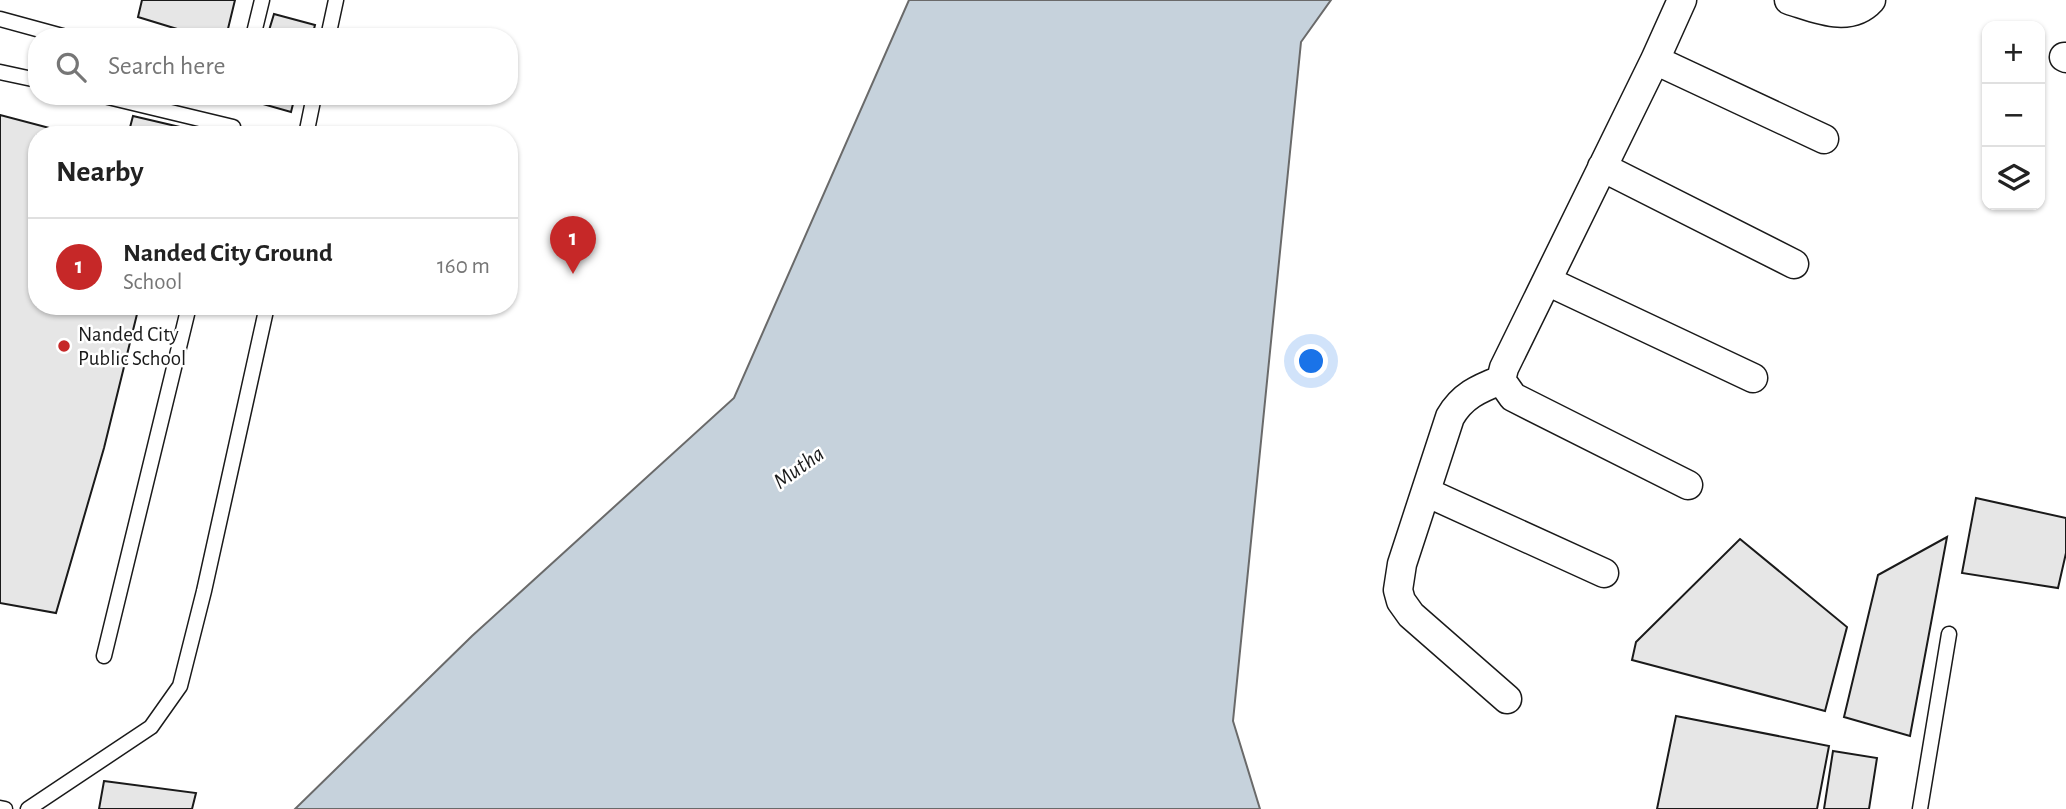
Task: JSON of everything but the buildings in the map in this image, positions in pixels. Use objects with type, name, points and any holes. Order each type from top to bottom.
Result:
[{"type":"street","points":[[1682,0],[1504,368],[1501,380],[1513,397],[1688,485]]},
{"type":"street","points":[[1789,0],[1836,13],[1863,8],[1871,0]]},
{"type":"street","points":[[1655,60],[1824,139]]},
{"type":"street","points":[[1602,167],[1794,264]]},
{"type":"street","points":[[1547,281],[1753,378]]},
{"type":"street","points":[[1501,380],[1477,390],[1458,404],[1450,417],[1402,564],[1398,590],[1401,601],[1411,615],[1507,699]]},
{"type":"street","points":[[1426,492],[1604,573]]},
{"type":"lane","points":[[255,28],[262,0]]},
{"type":"lane","points":[[330,28],[336,0]]},
{"type":"lane","points":[[0,19],[33,28]]},
{"type":"lane","points":[[0,72],[28,78]]},
{"type":"lane","points":[[141,105],[229,126]]},
{"type":"lane","points":[[308,126],[312,105]]},
{"type":"lane","points":[[104,656],[187,315]]},
{"type":"lane","points":[[28,809],[150,727],[180,686],[204,591],[265,315]]},
{"type":"lane","points":[[1920,809],[1949,634]]},
{"type":"water","name":"Mutha","points":[[909,0],[1331,0],[1301,42],[1233,721],[1260,809],[295,809],[472,636],[734,398]]},
{"type":"place","name":"Nanded City Ground","points":[[573,274]]},
{"type":"place","name":"Nanded City Public School","points":[[64,346]]}]
